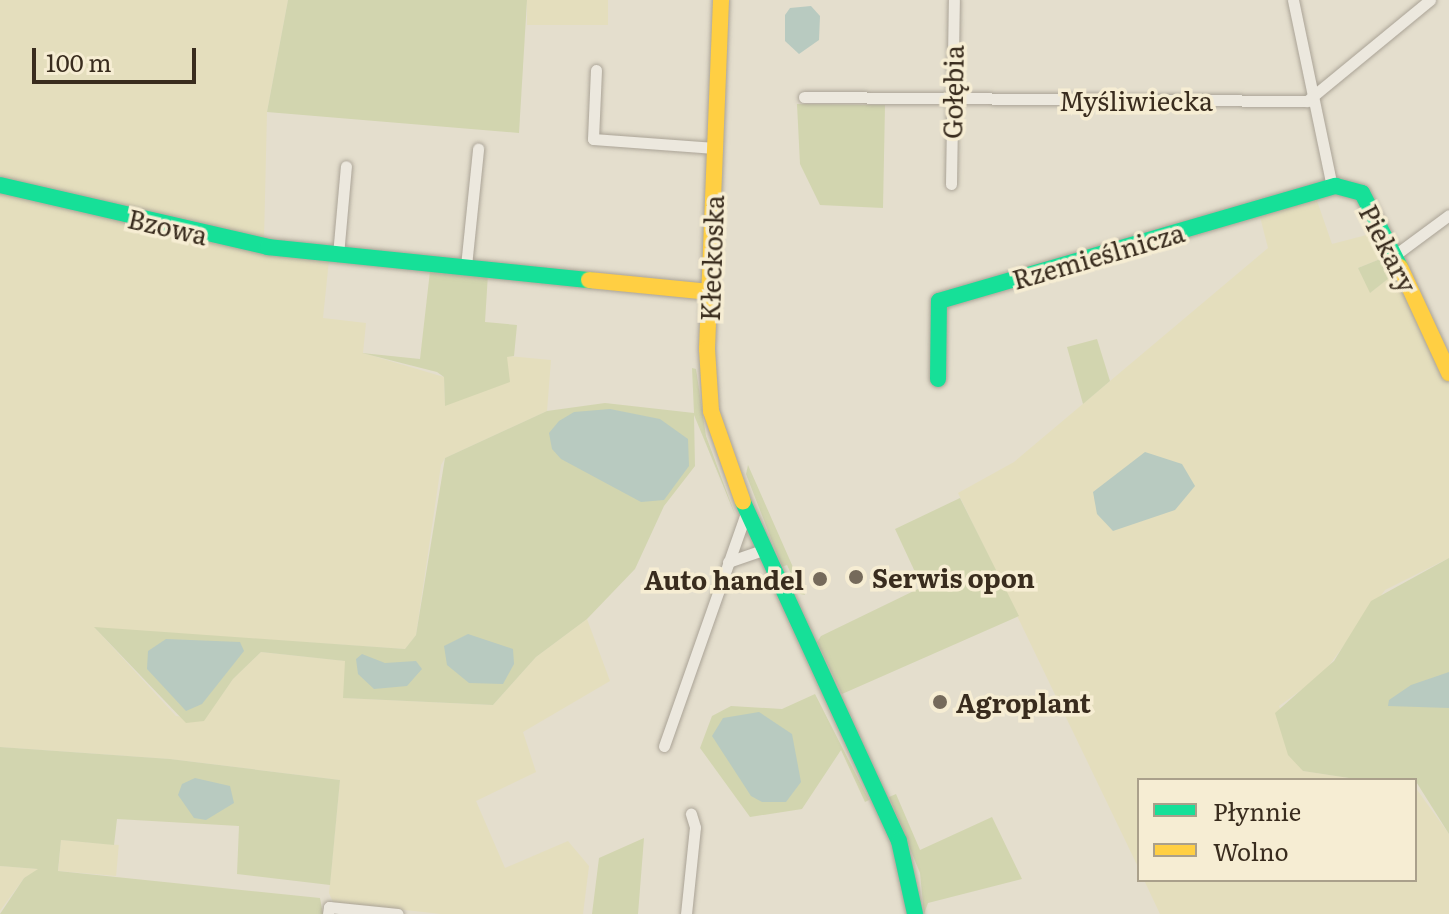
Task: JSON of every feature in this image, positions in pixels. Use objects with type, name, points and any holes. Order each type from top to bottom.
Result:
[{"type":"street","name":"Kłeckoska","points":[[721,0],[709,292],[711,411],[747,510],[899,841],[910,874],[915,914]]},
{"type":"street","name":"Gołębia","points":[[951,184],[954,0]]},
{"type":"street","name":"Piekary","points":[[1293,0],[1332,187],[1362,193],[1395,255],[1449,373]]},
{"type":"street","points":[[1313,99],[1430,0]]},
{"type":"street","points":[[596,70],[593,139],[715,148]]},
{"type":"street","name":"Myśliwiecka","points":[[804,97],[1313,99]]},
{"type":"street","points":[[466,266],[478,149]]},
{"type":"street","points":[[338,255],[346,166]]},
{"type":"street","name":"Bzowa","points":[[0,185],[256,245],[709,292]]},
{"type":"street","name":"Rzemieślnicza","points":[[938,379],[939,301],[1332,187]]},
{"type":"street","points":[[1395,255],[1449,215]]},
{"type":"street","points":[[664,746],[747,510]]},
{"type":"street","points":[[728,562],[765,549]]},
{"type":"street","points":[[686,914],[695,827],[691,814]]},
{"type":"street","points":[[328,914],[329,907],[398,914]]},
{"type":"shaded area","points":[[0,0],[288,0],[267,112],[264,239],[0,179]]},
{"type":"shaded area","points":[[527,0],[608,0],[608,25],[527,25]]},
{"type":"shaded area","points":[[811,6],[820,16],[819,40],[799,54],[785,41],[785,15],[790,8]]},
{"type":"shaded area","points":[[0,189],[329,260],[323,318],[366,323],[363,353],[444,377],[445,406],[507,356],[551,360],[547,411],[445,458],[441,465],[416,635],[405,649],[95,628],[176,716],[204,720],[233,679],[261,652],[346,661],[344,698],[493,705],[536,657],[587,619],[610,681],[523,732],[536,772],[476,801],[505,868],[568,841],[589,866],[583,914],[441,914],[333,902],[329,893],[340,780],[170,759],[0,747]]},
{"type":"shaded area","points":[[1315,195],[1332,244],[1378,232],[1390,255],[1358,268],[1371,292],[1398,271],[1449,384],[1449,558],[1385,590],[1322,675],[1279,706],[1303,771],[1349,778],[1137,778],[1137,865],[958,493],[1014,462],[1268,248],[1259,213]]},
{"type":"shaded area","points":[[610,409],[660,419],[688,439],[689,466],[664,500],[641,502],[561,459],[552,449],[549,433],[559,421],[574,412]]},
{"type":"shaded area","points":[[1145,452],[1182,464],[1195,486],[1175,510],[1113,531],[1097,514],[1093,492]]},
{"type":"shaded area","points":[[468,634],[513,649],[514,664],[503,684],[469,683],[447,665],[444,646]]},
{"type":"shaded area","points":[[166,639],[240,642],[244,651],[202,704],[186,711],[147,669],[148,651]]},
{"type":"shaded area","points":[[362,654],[385,663],[416,661],[422,669],[407,686],[374,689],[358,674],[356,659]]},
{"type":"shaded area","points":[[1449,672],[1449,708],[1388,706],[1389,700],[1411,685]]},
{"type":"shaded area","points":[[759,712],[792,734],[801,782],[786,802],[762,802],[751,796],[712,736],[723,718]]},
{"type":"shaded area","points":[[195,778],[230,786],[234,803],[206,820],[194,818],[178,795],[182,784]]},
{"type":"shaded area","points":[[1417,790],[1449,834],[1449,914],[1160,914],[1145,882],[1417,882]]},
{"type":"shaded area","points":[[61,840],[119,845],[116,876],[58,871]]},
{"type":"shaded area","points":[[0,866],[39,869],[24,878],[0,911]]},
{"type":"green space","points":[[288,0],[527,0],[519,133],[267,112]]},
{"type":"green space","points":[[797,104],[885,105],[883,208],[820,205],[800,164]]},
{"type":"green space","points":[[1390,255],[1398,271],[1370,293],[1358,268]]},
{"type":"green space","points":[[430,271],[488,274],[485,322],[517,325],[514,356],[507,357],[510,382],[445,406],[444,377],[437,372],[362,353],[420,359]]},
{"type":"green space","points":[[1097,339],[1110,381],[1083,404],[1067,347]]},
{"type":"green space","points":[[692,368],[696,369],[706,436],[736,517],[694,415],[695,466],[664,506],[635,569],[587,619],[536,657],[493,705],[343,698],[345,661],[261,652],[233,679],[204,721],[186,723],[94,627],[405,649],[416,635],[445,458],[547,411],[605,403],[694,413]]},
{"type":"green space","points":[[748,465],[805,595],[796,593],[786,577],[791,574],[787,565],[782,567],[746,474]]},
{"type":"green space","points":[[960,498],[1019,616],[842,694],[817,642],[821,636],[922,587],[895,529]]},
{"type":"green space","points":[[1449,558],[1449,834],[1417,783],[1417,778],[1349,778],[1303,771],[1288,755],[1275,713],[1334,661],[1371,601]]},
{"type":"green space","points":[[815,694],[869,800],[865,802],[841,750],[802,809],[750,817],[700,748],[712,716],[731,706],[782,709]]},
{"type":"green space","points":[[0,747],[170,759],[340,780],[330,885],[237,874],[239,826],[117,819],[114,845],[61,840],[58,871],[320,898],[323,914],[0,914],[24,878],[38,869],[0,866]]},
{"type":"green space","points":[[896,794],[920,850],[992,817],[1022,879],[928,903],[924,914],[920,873],[889,797]]},
{"type":"green space","points":[[644,838],[638,914],[592,914],[599,858]]},
{"type":"traffic: fast","points":[[0,185],[268,247],[589,280]]},
{"type":"traffic: fast","points":[[938,379],[939,301],[1336,186],[1362,193],[1400,267]]},
{"type":"traffic: fast","points":[[743,502],[899,841],[915,914]]},
{"type":"traffic: slow","points":[[721,0],[707,349],[711,411],[743,502]]},
{"type":"traffic: slow","points":[[1400,267],[1449,373]]},
{"type":"traffic: slow","points":[[589,280],[709,292]]},
{"type":"place","name":"Serwis opon","points":[[856,577]]},
{"type":"place","name":"Auto handel","points":[[820,579]]},
{"type":"place","name":"Agroplant","points":[[940,702]]}]
